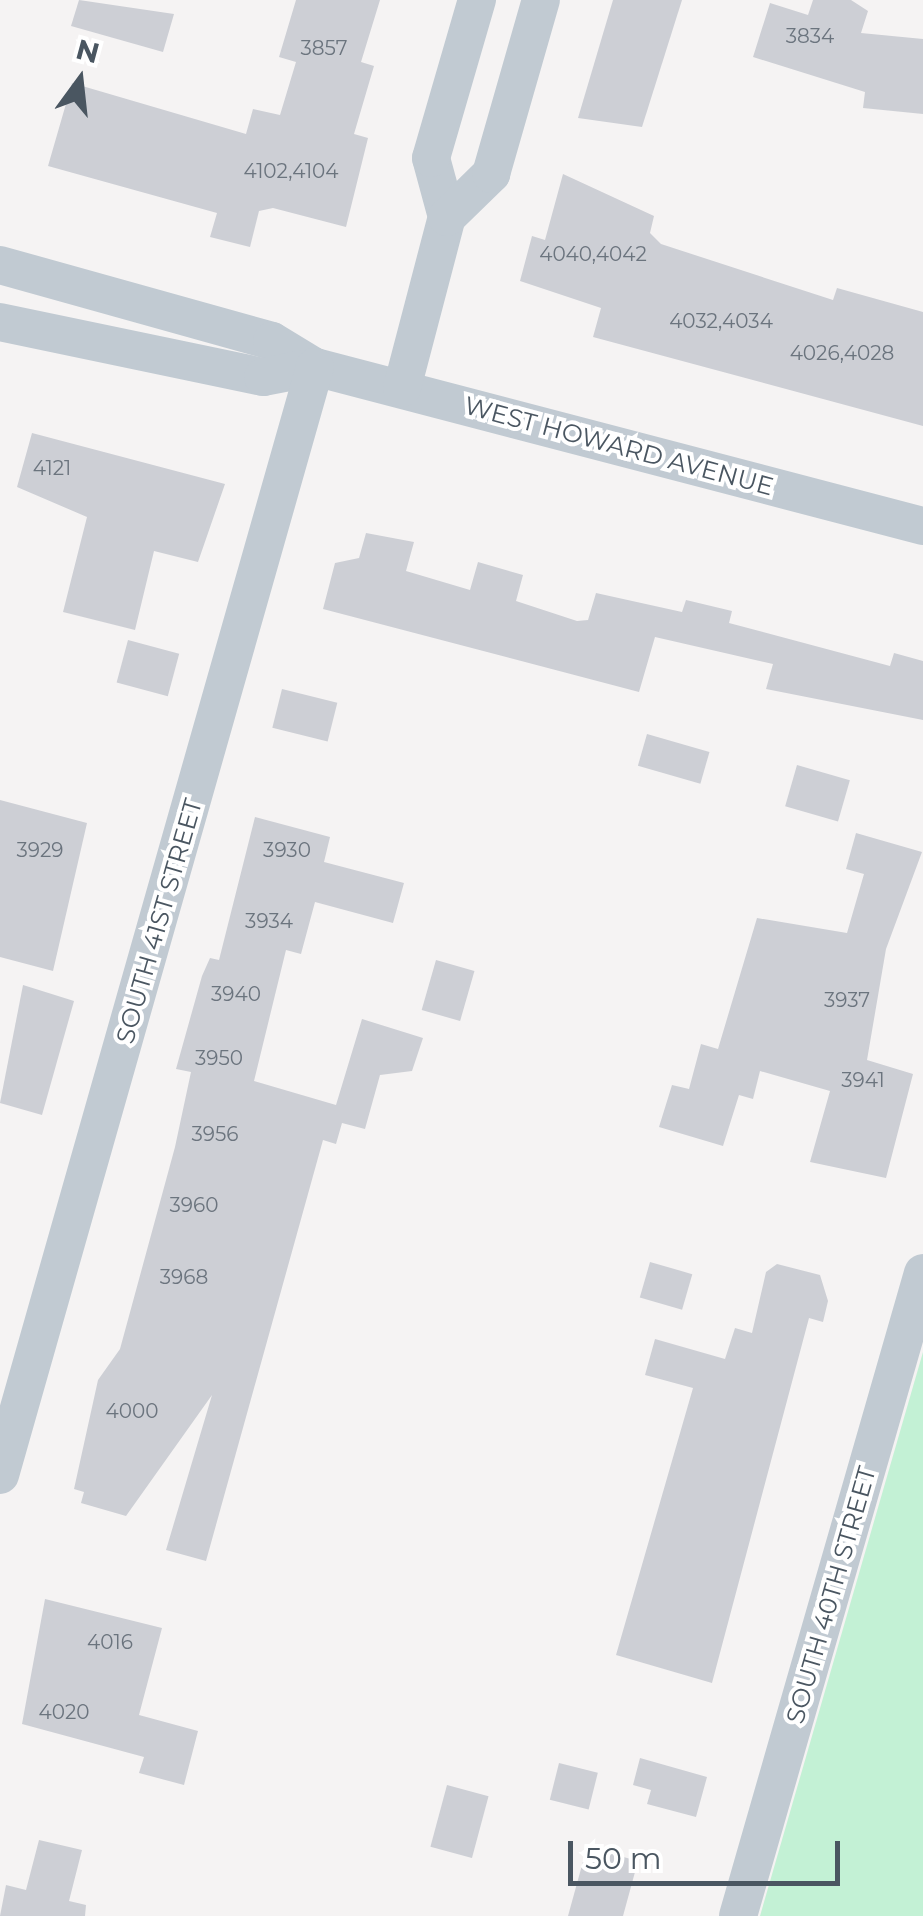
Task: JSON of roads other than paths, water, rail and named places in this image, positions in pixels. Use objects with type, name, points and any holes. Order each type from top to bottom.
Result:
[{"type":"street","points":[[402,388],[447,217],[431,158],[477,0]]},
{"type":"street","points":[[447,217],[491,174],[541,0]]},
{"type":"street","name":"WEST HOWARD AVENUE","points":[[0,265],[272,341],[314,367],[923,526]]},
{"type":"street","points":[[124,350],[136,302]]},
{"type":"street","name":"WEST HOWARD AVENUE","points":[[0,322],[263,377],[314,367]]},
{"type":"street","name":"SOUTH 41ST STREET","points":[[0,1475],[314,367]]},
{"type":"street","name":"SOUTH 40TH STREET","points":[[738,1916],[923,1273]]}]
